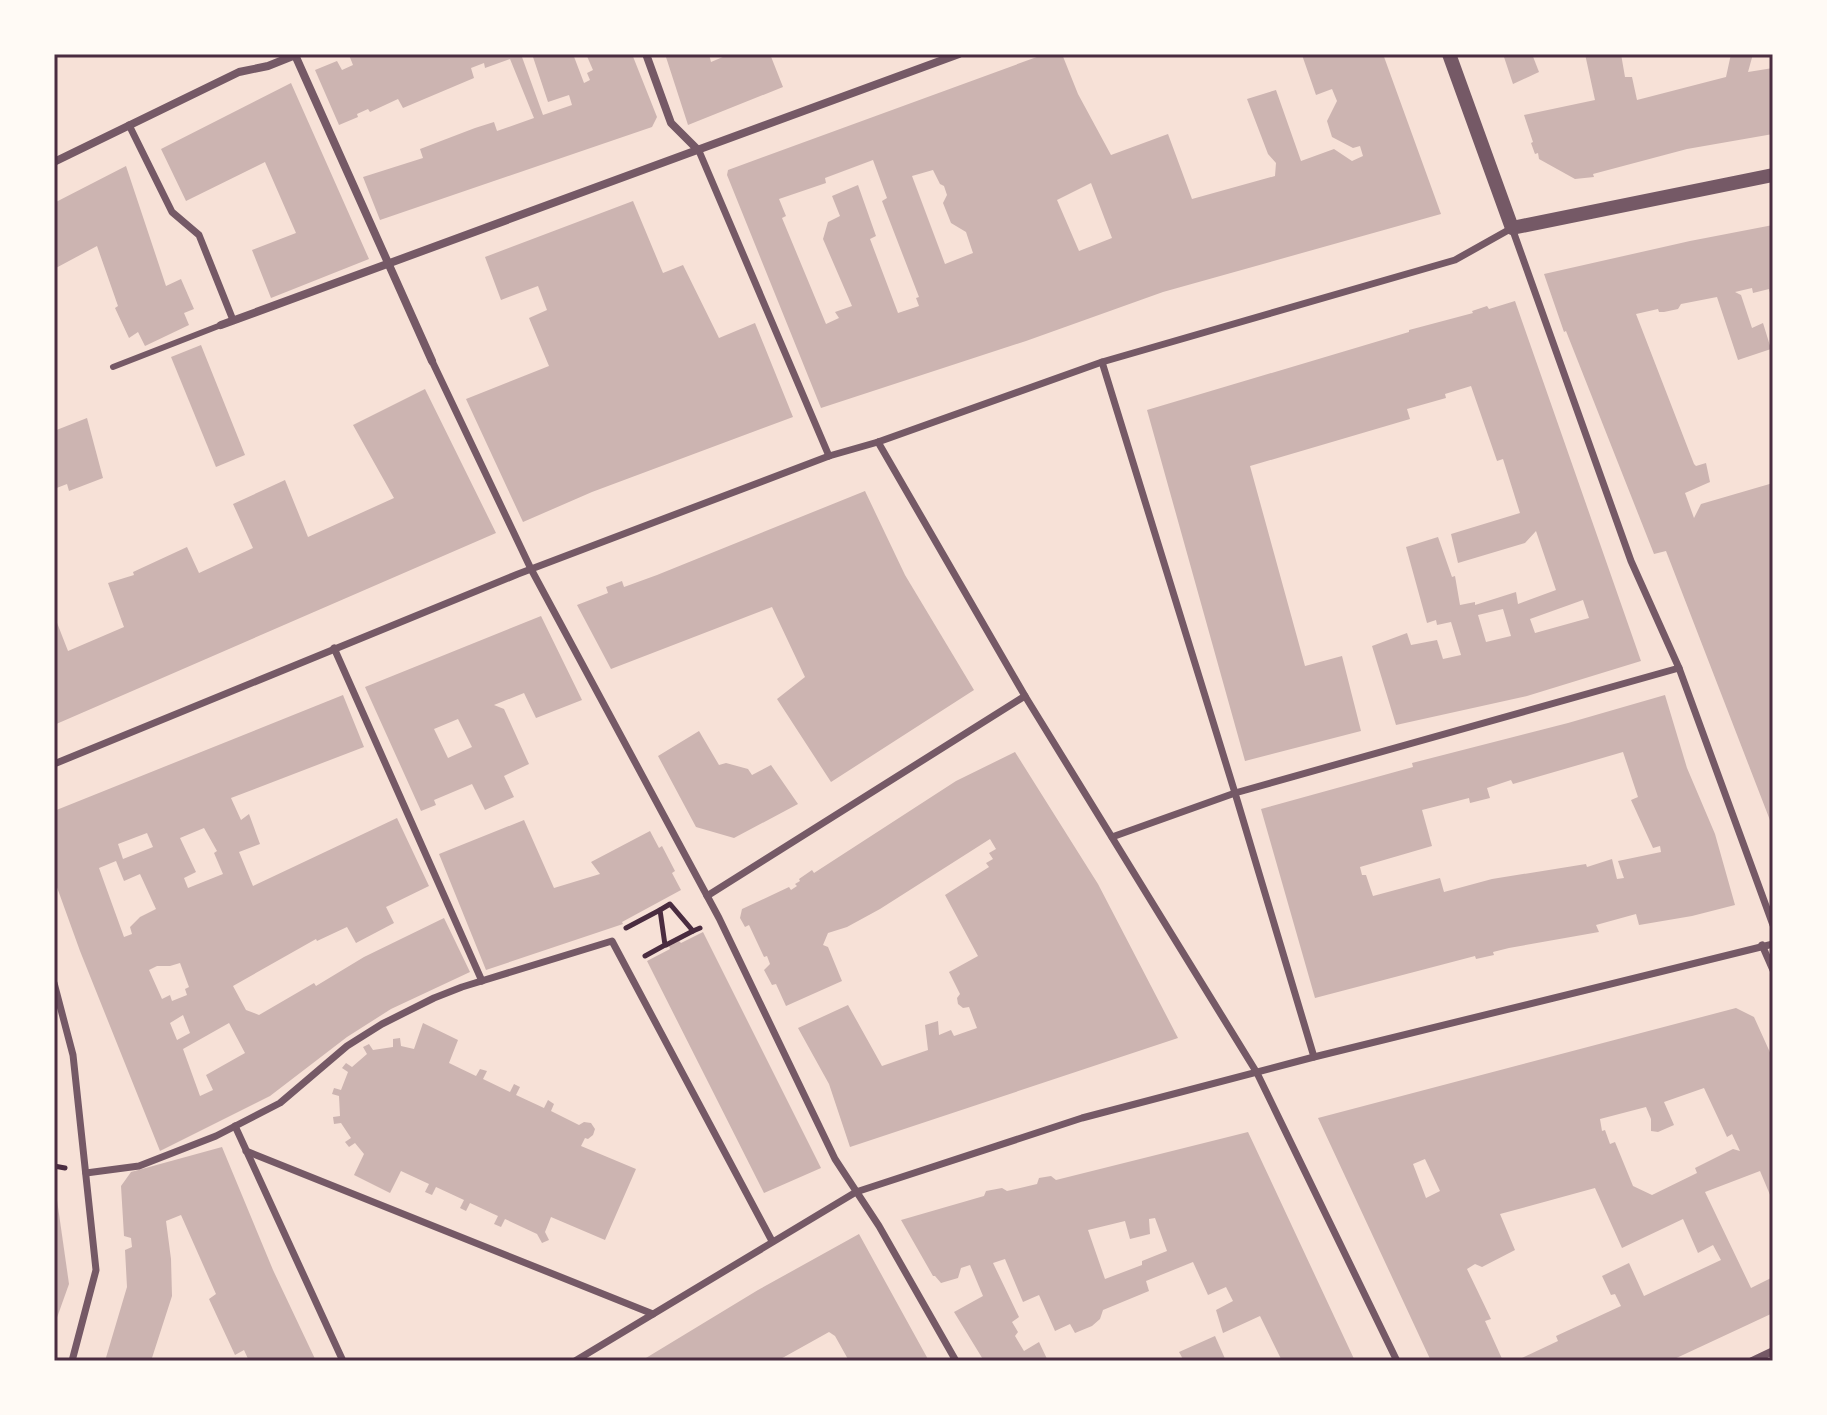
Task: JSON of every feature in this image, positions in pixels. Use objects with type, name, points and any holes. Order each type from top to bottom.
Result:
[{"type":"street","points":[[646,54],[671,123],[699,151],[829,456]]},
{"type":"street","points":[[221,325],[959,54]]},
{"type":"street","points":[[1449,54],[1631,561],[1679,668],[1773,925]]},
{"type":"street","points":[[54,162],[239,72],[297,55],[387,264],[531,569],[719,918],[835,1159],[879,1226],[956,1361]]},
{"type":"street","points":[[129,125],[172,212],[199,235],[233,320]]},
{"type":"street","points":[[54,764],[531,569],[829,456],[878,442],[1102,362],[1455,260],[1512,228],[1773,175]]},
{"type":"street","points":[[1102,362],[1314,1057]]},
{"type":"street","points":[[878,442],[1025,696],[1257,1073],[1397,1361]]},
{"type":"street","points":[[334,648],[482,981]]},
{"type":"street","points":[[1112,837],[1235,793],[1679,668]]},
{"type":"street","points":[[707,896],[1025,696]]},
{"type":"street","points":[[86,1173],[139,1166],[235,1126],[280,1103],[347,1046],[434,998],[612,941],[772,1241]]},
{"type":"street","points":[[575,1361],[856,1192],[1082,1118],[1314,1057],[1773,944]]},
{"type":"street","points":[[1762,945],[1773,970]]},
{"type":"street","points":[[54,983],[73,1055],[96,1270],[72,1361]]},
{"type":"street","points":[[235,1126],[343,1361]]},
{"type":"street","points":[[246,1151],[653,1314]]},
{"type":"street","points":[[1752,1361],[1773,1351]]},
{"type":"lane","points":[[113,367],[221,325]]},
{"type":"path","points":[[625,928],[670,904],[693,931]]},
{"type":"path","points":[[660,910],[665,945]]},
{"type":"path","points":[[627,966],[719,918]]},
{"type":"building","points":[[529,54],[522,57],[543,115],[572,105],[569,95],[548,102],[532,54],[573,54],[584,83],[590,80],[587,73],[593,70],[586,54],[632,54],[657,117],[652,127],[380,220],[363,177],[423,158],[420,149],[475,128],[494,122],[497,131],[534,118],[510,59],[485,68],[484,63],[471,68],[474,78],[403,108],[398,99],[370,112],[368,109],[339,125],[315,70],[337,61],[342,70],[353,65],[349,55]]},
{"type":"building","points":[[665,54],[709,54],[711,62],[730,54],[770,54],[783,87],[688,125]]},
{"type":"building","points":[[1045,54],[1062,54],[1078,94],[1111,155],[1168,134],[1192,199],[1275,176],[1276,163],[1268,154],[1247,99],[1276,90],[1301,161],[1334,149],[1352,161],[1363,156],[1360,146],[1353,148],[1332,137],[1327,121],[1337,101],[1332,89],[1316,95],[1302,55],[1383,54],[1441,214],[1163,292],[821,408],[727,175],[728,170]],"holes":[[[873,160],[887,198],[882,201],[919,297],[916,298],[919,306],[898,313],[870,239],[876,236],[858,185],[832,196],[840,216],[828,222],[823,239],[852,306],[835,312],[839,318],[826,324],[782,218],[786,216],[779,199],[826,183],[825,178]],[[933,170],[944,186],[947,195],[943,203],[951,223],[966,232],[973,253],[945,264],[912,176]],[[1091,183],[1112,238],[1079,251],[1057,200]]]},
{"type":"building","points":[[1503,54],[1532,54],[1539,72],[1513,84]]},
{"type":"building","points":[[1585,54],[1621,54],[1625,77],[1632,77],[1637,100],[1726,77],[1731,54],[1753,54],[1748,72],[1773,68],[1773,134],[1687,149],[1593,174],[1594,177],[1575,179],[1539,159],[1538,153],[1535,154],[1524,115],[1595,100]]},
{"type":"building","points":[[291,83],[369,259],[271,298],[252,250],[296,233],[265,162],[186,201],[161,149]]},
{"type":"building","points":[[126,166],[166,286],[181,279],[194,309],[184,313],[189,325],[145,346],[138,332],[129,338],[115,308],[118,306],[97,246],[54,269],[54,203]]},
{"type":"building","points":[[633,201],[663,273],[683,265],[719,338],[755,323],[793,417],[592,492],[523,522],[466,399],[549,366],[529,318],[547,310],[538,286],[501,300],[485,257]]},
{"type":"building","points":[[1773,225],[1773,304],[1769,289],[1753,293],[1752,288],[1735,292],[1741,295],[1752,328],[1763,323],[1771,349],[1738,360],[1717,297],[1681,304],[1678,309],[1664,312],[1658,309],[1636,314],[1694,464],[1706,463],[1710,482],[1685,493],[1694,518],[1701,504],[1773,483],[1773,828],[1666,551],[1654,554],[1564,332],[1544,274]]},
{"type":"building","points":[[1515,301],[1641,661],[1527,696],[1396,725],[1372,646],[1407,633],[1411,645],[1437,640],[1443,659],[1461,655],[1451,622],[1437,625],[1436,620],[1427,623],[1406,547],[1438,537],[1452,577],[1455,576],[1460,605],[1475,602],[1475,605],[1516,592],[1518,604],[1556,590],[1536,531],[1525,543],[1458,563],[1451,534],[1520,513],[1503,459],[1497,461],[1471,386],[1445,394],[1446,398],[1407,409],[1410,419],[1250,466],[1305,666],[1342,656],[1361,731],[1245,761],[1147,410],[1473,313],[1487,306],[1489,309]],"holes":[[[1583,600],[1589,618],[1535,633],[1530,619]],[[1503,609],[1511,636],[1486,642],[1478,615]]]},
{"type":"building","points":[[201,345],[245,455],[216,467],[171,357]]},
{"type":"building","points":[[425,389],[496,533],[54,725],[54,615],[68,651],[124,627],[108,583],[134,575],[133,572],[187,547],[199,573],[253,548],[233,504],[285,480],[308,537],[394,498],[353,425]]},
{"type":"building","points":[[87,418],[103,478],[69,491],[67,484],[54,489],[54,431]]},
{"type":"building","points":[[865,491],[905,575],[974,690],[831,782],[777,699],[805,677],[772,607],[611,669],[577,605],[608,593],[606,587],[622,581],[624,587],[657,575]]},
{"type":"building","points":[[541,616],[582,700],[536,718],[524,693],[494,705],[504,709],[529,764],[504,776],[514,797],[485,810],[472,784],[434,800],[436,805],[421,811],[365,687]],"holes":[[[458,719],[472,747],[448,758],[434,729]]]},
{"type":"building","points":[[343,695],[364,747],[231,798],[241,820],[249,814],[260,844],[239,852],[253,886],[397,818],[429,886],[386,907],[394,923],[356,943],[347,927],[316,939],[233,986],[246,1010],[259,1015],[314,983],[316,986],[364,957],[444,918],[470,972],[391,1009],[347,1037],[270,1096],[160,1151],[54,879],[54,811]],"holes":[[[204,828],[217,851],[214,853],[223,874],[188,888],[184,878],[196,872],[180,838]],[[147,833],[153,847],[123,859],[118,844]],[[116,861],[124,881],[140,874],[156,909],[140,917],[130,927],[132,934],[124,937],[99,868]],[[180,963],[189,987],[185,989],[187,995],[172,1001],[170,995],[162,999],[149,970],[157,966]],[[183,1015],[190,1033],[177,1040],[170,1023]],[[229,1023],[245,1053],[206,1075],[213,1090],[200,1096],[183,1049]]]},
{"type":"building","points":[[1665,695],[1687,768],[1715,834],[1735,905],[1639,925],[1636,914],[1596,925],[1599,932],[1509,948],[1493,952],[1494,955],[1476,959],[1475,956],[1315,998],[1261,809],[1413,767],[1412,763]],"holes":[[[1623,752],[1638,797],[1631,800],[1653,848],[1660,846],[1661,852],[1618,861],[1624,878],[1617,879],[1612,859],[1587,867],[1586,864],[1492,879],[1444,892],[1440,878],[1373,896],[1366,875],[1362,875],[1360,867],[1432,846],[1422,810],[1469,798],[1470,803],[1490,798],[1487,788],[1511,780],[1513,784]]]},
{"type":"building","points":[[699,731],[719,765],[726,763],[748,769],[752,775],[771,765],[798,804],[734,838],[696,827],[658,756]]},
{"type":"building","points":[[1015,752],[1098,884],[1178,1038],[850,1147],[829,1084],[798,1028],[848,1005],[882,1066],[928,1050],[925,1025],[938,1021],[939,1035],[951,1030],[954,1036],[977,1028],[969,1007],[963,1008],[958,1004],[960,994],[949,972],[978,956],[945,895],[989,867],[986,863],[993,859],[989,853],[996,849],[990,839],[880,909],[847,927],[828,933],[823,945],[828,947],[842,981],[786,1006],[776,984],[772,985],[764,970],[770,964],[767,956],[764,957],[749,925],[745,927],[740,918],[742,909],[789,887],[791,890],[797,886],[795,884],[799,879],[812,870],[814,873],[956,781]]},
{"type":"building","points":[[524,820],[554,888],[600,874],[591,862],[650,831],[659,848],[662,846],[681,890],[623,924],[486,970],[439,854]]},
{"type":"building","points":[[703,932],[821,1168],[764,1193],[647,961],[670,949],[669,946]]},
{"type":"building","points":[[1736,1008],[1754,1017],[1773,1059],[1773,1202],[1760,1171],[1705,1192],[1751,1288],[1773,1277],[1773,1313],[1670,1361],[1524,1361],[1522,1358],[1558,1341],[1556,1336],[1621,1306],[1615,1294],[1611,1295],[1602,1276],[1629,1263],[1644,1296],[1721,1260],[1713,1245],[1698,1253],[1683,1219],[1622,1248],[1595,1188],[1500,1214],[1515,1250],[1482,1267],[1475,1264],[1467,1269],[1491,1319],[1485,1321],[1503,1361],[1431,1361],[1318,1118]],"holes":[[[1704,1088],[1727,1137],[1732,1134],[1740,1151],[1733,1149],[1695,1168],[1697,1173],[1652,1195],[1633,1186],[1615,1142],[1610,1144],[1605,1130],[1602,1131],[1600,1119],[1646,1107],[1651,1119],[1651,1131],[1658,1132],[1674,1125],[1664,1102]],[[1425,1159],[1440,1191],[1426,1198],[1413,1164]]]},
{"type":"building","points":[[423,1023],[458,1040],[449,1063],[476,1076],[480,1069],[487,1071],[483,1079],[510,1092],[514,1084],[520,1087],[516,1095],[544,1108],[548,1100],[554,1104],[551,1111],[579,1125],[591,1123],[595,1129],[593,1135],[585,1138],[581,1146],[636,1169],[605,1240],[551,1217],[545,1232],[549,1240],[542,1243],[537,1234],[505,1219],[501,1227],[494,1224],[498,1216],[470,1203],[466,1211],[460,1208],[464,1200],[436,1187],[432,1195],[425,1192],[429,1184],[401,1171],[390,1193],[354,1175],[364,1154],[355,1143],[349,1147],[345,1142],[351,1138],[341,1123],[334,1124],[333,1117],[340,1116],[339,1096],[332,1094],[334,1088],[341,1090],[348,1072],[342,1068],[346,1063],[352,1067],[367,1054],[363,1047],[369,1044],[373,1050],[393,1047],[393,1039],[400,1038],[401,1046],[414,1049]]},
{"type":"building","points":[[1248,1132],[1355,1361],[1282,1361],[1260,1316],[1223,1333],[1216,1310],[1233,1301],[1226,1287],[1208,1295],[1193,1262],[1146,1281],[1149,1291],[1103,1310],[1100,1319],[1092,1326],[1075,1333],[1070,1324],[1055,1331],[1039,1295],[1023,1302],[1005,1259],[993,1263],[1019,1317],[1012,1322],[1018,1332],[1015,1336],[1024,1351],[1039,1342],[1048,1361],[984,1361],[954,1312],[983,1296],[970,1265],[961,1268],[958,1278],[941,1283],[933,1276],[901,1220],[984,1196],[986,1191],[1002,1188],[1007,1191],[1037,1184],[1039,1178],[1051,1176],[1056,1180]],"holes":[[[1155,1218],[1167,1251],[1142,1261],[1142,1265],[1105,1279],[1088,1230],[1125,1221],[1130,1239],[1150,1234],[1149,1219]]]},
{"type":"building","points":[[222,1147],[273,1270],[316,1361],[249,1361],[244,1350],[235,1355],[209,1299],[216,1294],[181,1215],[166,1221],[172,1296],[151,1361],[105,1361],[127,1287],[125,1250],[132,1247],[131,1238],[124,1236],[121,1186],[131,1172]]},
{"type":"building","points":[[54,1179],[69,1284],[54,1326]]},
{"type":"building","points":[[859,1234],[929,1361],[849,1361],[835,1336],[829,1332],[777,1361],[641,1361],[758,1290]]},
{"type":"building","points":[[1215,1336],[1226,1361],[1184,1361],[1179,1352]]}]
